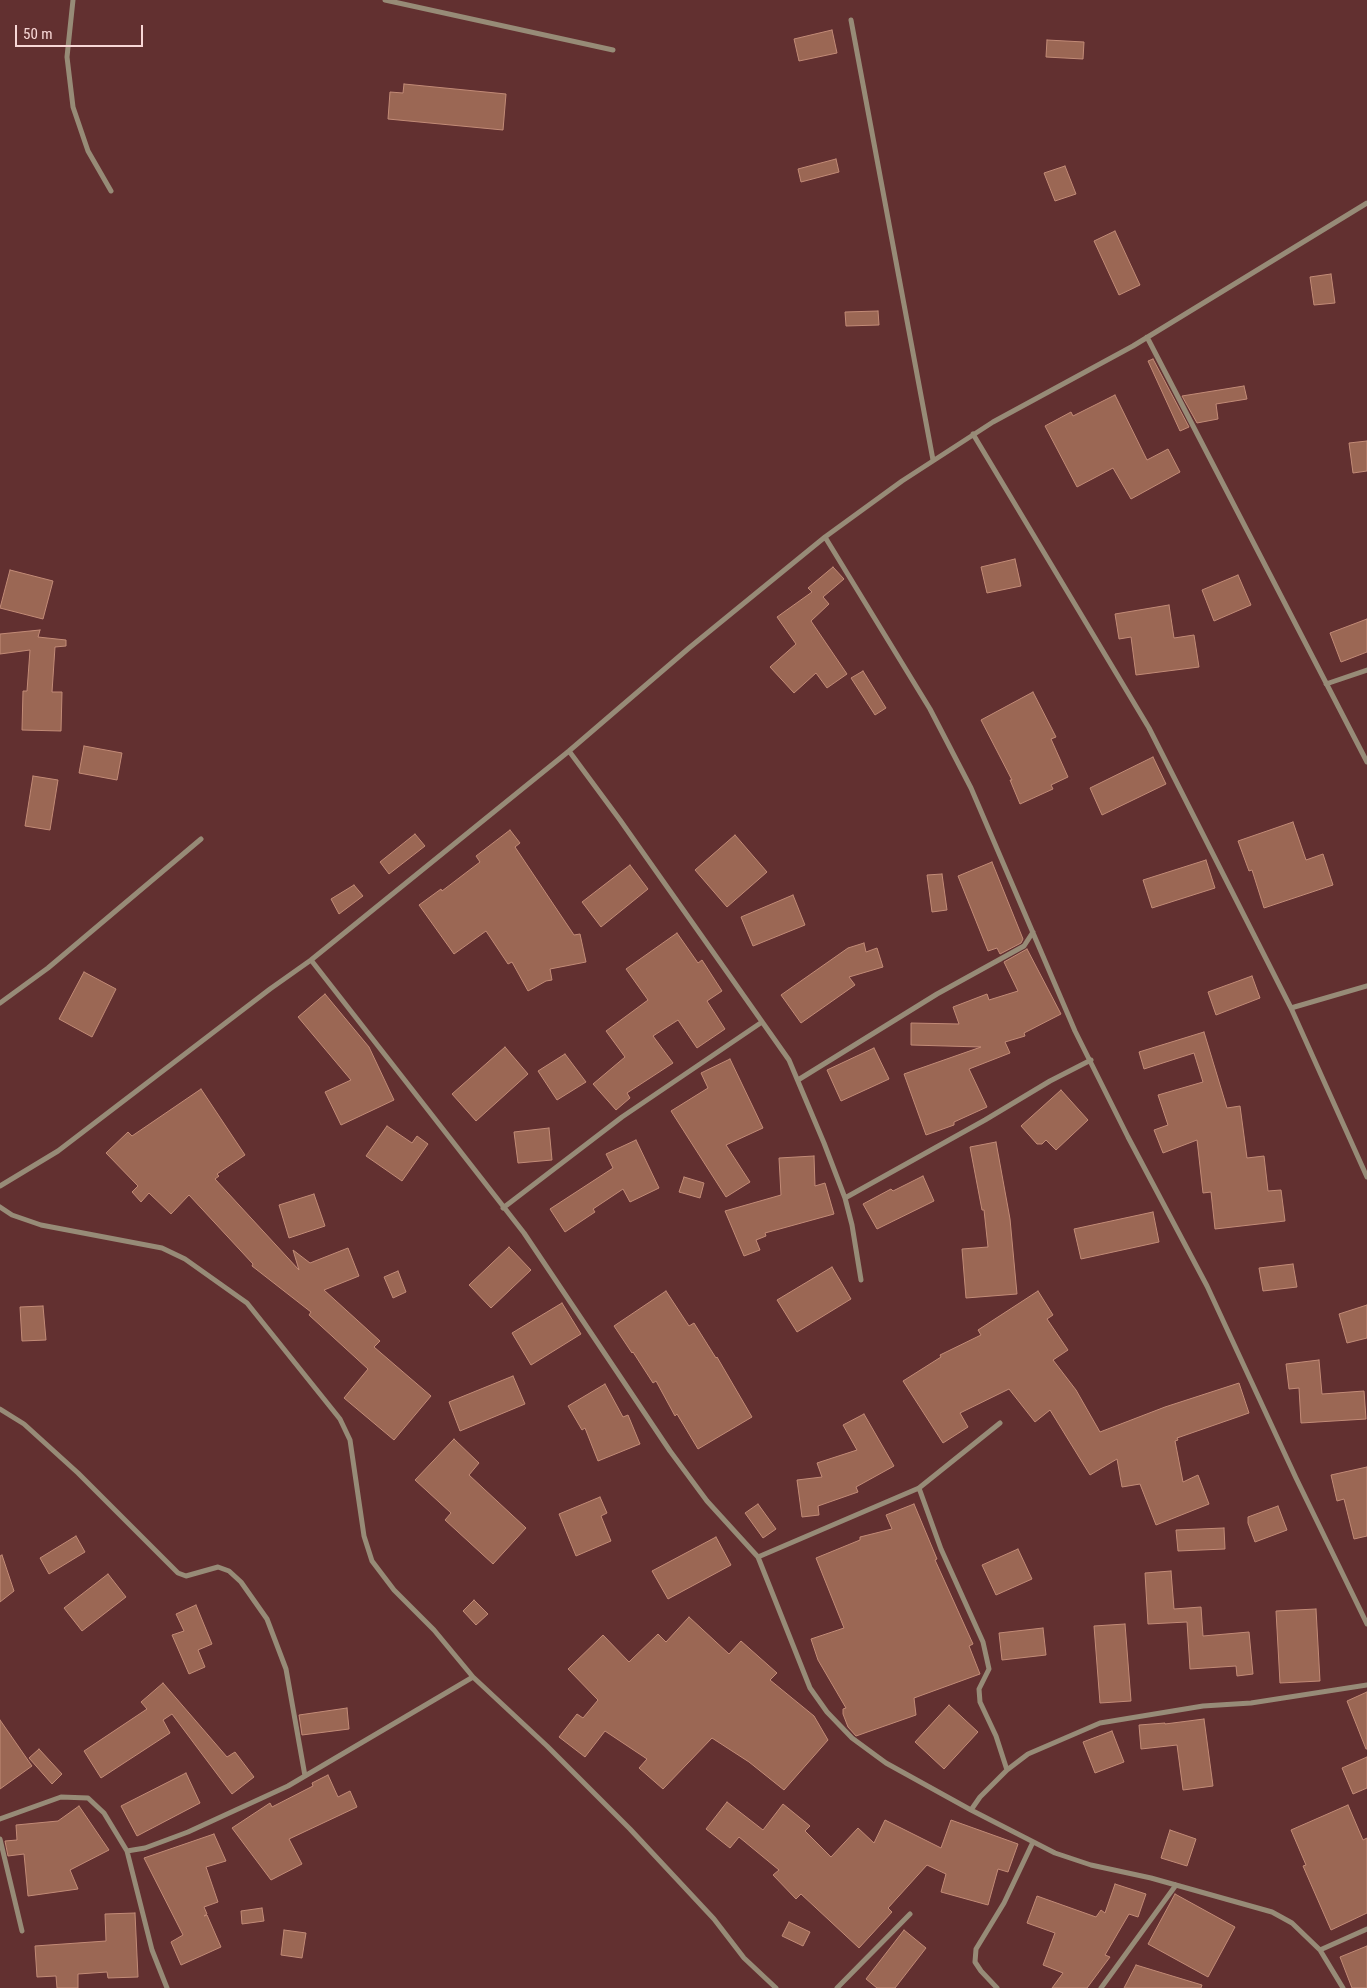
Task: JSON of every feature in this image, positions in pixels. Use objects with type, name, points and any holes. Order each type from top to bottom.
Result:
[{"type":"street","points":[[73,0],[67,57],[73,107],[88,151],[111,191]]},
{"type":"street","points":[[385,0],[613,50]]},
{"type":"street","points":[[851,20],[933,460]]},
{"type":"street","points":[[0,1186],[58,1151],[270,989],[311,960],[569,751],[689,648],[825,537],[933,460],[993,422],[1147,337],[1367,202]]},
{"type":"street","points":[[1147,337],[1367,762]]},
{"type":"street","points":[[974,434],[1149,728],[1292,1008],[1367,1177]]},
{"type":"street","points":[[825,537],[930,709],[971,788],[1075,1031],[1128,1137],[1207,1286],[1296,1478],[1367,1624]]},
{"type":"street","points":[[1326,684],[1367,670]]},
{"type":"street","points":[[569,751],[620,820],[789,1060],[845,1198],[861,1280]]},
{"type":"street","points":[[0,1003],[48,968],[201,838]]},
{"type":"street","points":[[798,1080],[937,994],[1024,946],[1033,932]]},
{"type":"street","points":[[311,960],[524,1233],[670,1451],[707,1501],[758,1557],[810,1688],[827,1712],[852,1738],[886,1764],[1055,1853],[1091,1865],[1176,1885],[1272,1912],[1292,1924],[1320,1950],[1343,1988]]},
{"type":"street","points":[[1292,1008],[1367,986]]},
{"type":"street","points":[[503,1208],[622,1118],[762,1022]]},
{"type":"street","points":[[845,1198],[976,1125],[1050,1081],[1091,1060]]},
{"type":"street","points":[[0,1207],[12,1215],[42,1225],[162,1248],[185,1259],[247,1303],[340,1419],[350,1440],[364,1536],[372,1561],[394,1590],[434,1630],[473,1677],[547,1746],[630,1830],[714,1919],[744,1958],[776,1988]]},
{"type":"street","points":[[0,1409],[31,1430],[78,1473],[178,1574],[186,1576],[218,1567],[229,1571],[241,1582],[267,1619],[286,1669],[306,1776]]},
{"type":"street","points":[[758,1557],[919,1488],[1000,1423]]},
{"type":"street","points":[[919,1488],[941,1550],[984,1642],[989,1669],[979,1689],[980,1702],[996,1736],[1007,1770]]},
{"type":"street","points":[[127,1851],[146,1848],[188,1832],[288,1786],[473,1677]]},
{"type":"street","points":[[971,1810],[1007,1770],[1028,1754],[1100,1723],[1203,1706],[1251,1703],[1367,1685]]},
{"type":"street","points":[[0,1819],[61,1796],[88,1798],[104,1813],[127,1851],[152,1950],[167,1988]]},
{"type":"street","points":[[0,1839],[22,1931]]},
{"type":"street","points":[[997,1988],[975,1962],[976,1949],[1004,1902],[1033,1842]]},
{"type":"street","points":[[1101,1988],[1176,1885]]},
{"type":"street","points":[[837,1988],[910,1914]]},
{"type":"street","points":[[1320,1950],[1367,1929]]},
{"type":"building","points":[[832,30],[837,53],[799,61],[794,39]]},
{"type":"building","points":[[1047,40],[1084,42],[1083,59],[1046,57]]},
{"type":"building","points":[[404,84],[506,94],[503,130],[388,119],[390,92],[403,93]]},
{"type":"building","points":[[836,159],[839,172],[801,182],[798,169]]},
{"type":"building","points":[[1065,166],[1076,194],[1055,201],[1044,173]]},
{"type":"building","points":[[1115,231],[1140,285],[1119,295],[1094,241]]},
{"type":"building","points":[[1331,274],[1335,303],[1314,305],[1310,277]]},
{"type":"building","points":[[878,311],[879,325],[846,326],[845,312]]},
{"type":"building","points":[[1153,359],[1189,427],[1180,431],[1148,361]]},
{"type":"building","points":[[1244,386],[1247,399],[1216,404],[1218,419],[1197,423],[1182,396]]},
{"type":"building","points":[[1115,395],[1147,460],[1168,449],[1180,472],[1131,499],[1113,468],[1077,487],[1045,426],[1071,412],[1073,416]]},
{"type":"building","points":[[1367,441],[1367,471],[1353,473],[1349,443]]},
{"type":"building","points":[[1015,559],[1021,586],[987,593],[981,567]]},
{"type":"building","points":[[833,567],[844,579],[823,597],[829,604],[811,621],[847,674],[827,688],[816,673],[794,693],[770,667],[796,644],[777,617],[812,592],[808,588]]},
{"type":"building","points":[[10,570],[53,581],[43,619],[0,608]]},
{"type":"building","points":[[1238,575],[1251,605],[1214,621],[1202,590]]},
{"type":"building","points":[[1169,605],[1174,638],[1194,635],[1199,667],[1136,675],[1131,637],[1119,639],[1115,614]]},
{"type":"building","points":[[1367,619],[1367,652],[1341,662],[1330,633]]},
{"type":"building","points":[[40,630],[38,637],[66,640],[66,646],[55,647],[52,692],[62,692],[61,731],[22,730],[23,691],[27,691],[30,650],[0,654],[0,634]]},
{"type":"building","points":[[863,671],[886,708],[875,715],[851,678]]},
{"type":"building","points":[[1033,692],[1056,737],[1051,739],[1068,777],[1051,785],[1053,789],[1020,804],[1010,780],[1012,780],[981,720]]},
{"type":"building","points":[[84,746],[122,753],[117,780],[79,773]]},
{"type":"building","points":[[1153,757],[1166,784],[1102,815],[1090,788]]},
{"type":"building","points":[[33,776],[58,780],[50,830],[25,826]]},
{"type":"building","points":[[1293,822],[1306,860],[1323,854],[1333,885],[1264,908],[1252,870],[1249,871],[1238,841]]},
{"type":"building","points":[[510,830],[520,843],[515,847],[574,935],[580,934],[586,962],[550,969],[552,980],[546,981],[528,991],[512,962],[508,964],[486,931],[454,954],[419,905],[441,889],[442,891],[480,862],[476,856]]},
{"type":"building","points":[[415,834],[425,846],[389,874],[380,862]]},
{"type":"building","points":[[735,835],[767,872],[727,907],[695,870]]},
{"type":"building","points":[[1206,860],[1215,888],[1152,908],[1143,880]]},
{"type":"building","points":[[992,862],[1023,939],[1021,943],[1000,954],[997,948],[988,951],[958,876]]},
{"type":"building","points":[[630,865],[648,889],[601,927],[582,902]]},
{"type":"building","points":[[942,874],[947,910],[932,912],[927,875]]},
{"type":"building","points":[[354,885],[363,896],[339,914],[331,899]]},
{"type":"building","points":[[793,895],[805,925],[753,946],[741,917]]},
{"type":"building","points":[[677,933],[698,963],[702,960],[722,991],[707,1001],[725,1029],[697,1048],[678,1020],[653,1036],[673,1063],[627,1093],[630,1098],[616,1110],[593,1084],[625,1057],[606,1031],[648,1000],[626,969]]},
{"type":"building","points":[[864,943],[866,952],[877,948],[883,967],[849,977],[855,985],[801,1023],[781,995],[848,948]]},
{"type":"building","points":[[1027,949],[1061,1014],[1024,1033],[1025,1036],[1005,1042],[1010,1053],[969,1069],[987,1107],[954,1122],[954,1125],[926,1135],[904,1074],[981,1047],[911,1045],[911,1023],[959,1024],[953,1007],[987,994],[989,1000],[1018,991],[1004,962]]},
{"type":"building","points":[[84,972],[116,989],[92,1037],[59,1019]]},
{"type":"building","points":[[1252,976],[1260,998],[1216,1015],[1208,992]]},
{"type":"building","points":[[325,994],[369,1047],[394,1100],[341,1125],[325,1092],[351,1080],[298,1017]]},
{"type":"building","points":[[1204,1032],[1227,1108],[1240,1106],[1247,1158],[1264,1156],[1268,1191],[1281,1190],[1285,1221],[1215,1229],[1211,1192],[1203,1193],[1197,1140],[1163,1153],[1154,1130],[1168,1125],[1158,1095],[1203,1082],[1194,1053],[1144,1069],[1139,1052]]},
{"type":"building","points":[[505,1047],[528,1074],[476,1121],[452,1094]]},
{"type":"building","points":[[874,1048],[889,1079],[841,1101],[827,1070]]},
{"type":"building","points":[[565,1054],[586,1082],[557,1100],[538,1071]]},
{"type":"building","points":[[730,1059],[763,1128],[726,1145],[750,1182],[726,1197],[671,1111],[708,1088],[701,1073]]},
{"type":"building","points":[[201,1089],[245,1155],[217,1174],[219,1176],[215,1179],[299,1270],[293,1250],[310,1263],[348,1248],[359,1276],[324,1290],[380,1341],[374,1347],[431,1396],[394,1440],[344,1398],[368,1369],[309,1315],[311,1312],[252,1266],[253,1264],[189,1195],[171,1214],[149,1193],[141,1202],[132,1192],[138,1186],[106,1153],[128,1132],[132,1136]]},
{"type":"building","points":[[1061,1090],[1088,1120],[1056,1150],[1046,1140],[1042,1144],[1037,1144],[1021,1126]]},
{"type":"building","points":[[387,1126],[412,1143],[417,1136],[428,1144],[402,1181],[366,1156]]},
{"type":"building","points":[[549,1128],[552,1160],[518,1163],[514,1132]]},
{"type":"building","points":[[636,1140],[659,1188],[630,1202],[623,1189],[593,1209],[595,1212],[565,1232],[550,1209],[613,1168],[606,1154]]},
{"type":"building","points":[[996,1142],[1010,1219],[1017,1294],[966,1298],[962,1249],[988,1247],[984,1210],[982,1210],[970,1147]]},
{"type":"building","points":[[814,1156],[815,1186],[825,1183],[834,1214],[765,1233],[766,1236],[756,1240],[760,1250],[744,1256],[725,1211],[781,1195],[779,1158]]},
{"type":"building","points":[[923,1176],[934,1201],[877,1229],[863,1204],[891,1189],[893,1191]]},
{"type":"building","points":[[684,1177],[704,1183],[700,1198],[679,1192]]},
{"type":"building","points":[[314,1194],[325,1226],[289,1238],[279,1205]]},
{"type":"building","points":[[1153,1212],[1159,1242],[1081,1259],[1074,1229]]},
{"type":"building","points":[[509,1247],[531,1270],[491,1308],[469,1285]]},
{"type":"building","points":[[1293,1264],[1297,1287],[1263,1291],[1259,1268]]},
{"type":"building","points":[[832,1267],[851,1299],[797,1332],[777,1300]]},
{"type":"building","points":[[398,1271],[406,1292],[393,1298],[384,1277]]},
{"type":"building","points":[[666,1291],[689,1326],[694,1323],[717,1357],[752,1417],[698,1449],[677,1414],[675,1416],[656,1381],[653,1383],[614,1326]]},
{"type":"building","points":[[1038,1291],[1053,1315],[1047,1319],[1068,1350],[1053,1360],[1076,1390],[1100,1432],[1165,1407],[1239,1383],[1249,1413],[1177,1438],[1178,1440],[1175,1441],[1183,1482],[1198,1475],[1209,1504],[1156,1525],[1140,1484],[1122,1487],[1117,1459],[1090,1475],[1050,1410],[1035,1422],[1009,1389],[960,1413],[968,1427],[943,1443],[903,1381],[941,1357],[940,1355],[981,1335],[978,1330]]},
{"type":"building","points":[[562,1303],[581,1334],[531,1365],[512,1333]]},
{"type":"building","points":[[1367,1305],[1367,1338],[1347,1343],[1339,1314]]},
{"type":"building","points":[[43,1306],[46,1340],[22,1341],[20,1307]]},
{"type":"building","points":[[1319,1360],[1322,1394],[1364,1391],[1366,1419],[1301,1423],[1299,1388],[1289,1389],[1286,1364]]},
{"type":"building","points":[[513,1376],[525,1404],[460,1431],[449,1402]]},
{"type":"building","points":[[605,1384],[623,1417],[628,1415],[640,1444],[598,1461],[585,1428],[582,1430],[568,1406]]},
{"type":"building","points":[[864,1414],[894,1466],[856,1487],[858,1492],[818,1506],[819,1515],[802,1517],[797,1480],[822,1477],[817,1463],[857,1450],[843,1425]]},
{"type":"building","points":[[454,1439],[479,1463],[469,1475],[526,1528],[493,1564],[445,1520],[451,1513],[415,1480]]},
{"type":"building","points":[[1367,1467],[1367,1536],[1354,1539],[1344,1499],[1337,1501],[1331,1475]]},
{"type":"building","points":[[600,1497],[607,1513],[601,1516],[611,1541],[576,1556],[559,1514]]},
{"type":"building","points":[[758,1504],[776,1529],[763,1538],[745,1513]]},
{"type":"building","points":[[914,1504],[937,1559],[935,1560],[973,1644],[969,1646],[980,1674],[914,1698],[916,1715],[856,1736],[848,1727],[843,1714],[843,1709],[846,1708],[818,1660],[811,1639],[844,1628],[816,1558],[860,1540],[860,1537],[892,1529],[886,1515]]},
{"type":"building","points":[[1278,1506],[1287,1530],[1255,1542],[1248,1523],[1248,1517]]},
{"type":"building","points":[[1224,1528],[1225,1549],[1178,1551],[1176,1530]]},
{"type":"building","points":[[76,1536],[85,1552],[49,1574],[40,1558]]},
{"type":"building","points":[[716,1537],[731,1565],[668,1599],[652,1571]]},
{"type":"building","points":[[1018,1549],[1032,1579],[996,1595],[982,1565]]},
{"type":"building","points":[[2,1555],[14,1591],[0,1602],[0,1556]]},
{"type":"building","points":[[1171,1571],[1174,1609],[1201,1607],[1203,1636],[1249,1632],[1253,1674],[1237,1676],[1236,1666],[1190,1669],[1187,1622],[1148,1624],[1145,1573]]},
{"type":"building","points":[[108,1574],[126,1597],[82,1631],[64,1608]]},
{"type":"building","points":[[474,1600],[488,1614],[476,1625],[463,1611]]},
{"type":"building","points":[[196,1605],[212,1644],[198,1650],[205,1667],[189,1674],[172,1635],[184,1631],[176,1614]]},
{"type":"building","points":[[1316,1609],[1320,1681],[1280,1683],[1276,1611]]},
{"type":"building","points":[[689,1617],[729,1654],[741,1641],[777,1673],[770,1680],[814,1716],[828,1740],[784,1790],[749,1762],[712,1738],[663,1789],[639,1768],[647,1759],[605,1731],[585,1757],[559,1737],[577,1714],[583,1718],[598,1700],[568,1669],[603,1635],[629,1662],[658,1634],[666,1642]]},
{"type":"building","points":[[1125,1624],[1131,1701],[1100,1703],[1094,1626]]},
{"type":"building","points":[[1043,1628],[1046,1655],[1002,1660],[999,1633]]},
{"type":"building","points":[[163,1683],[227,1757],[235,1752],[254,1777],[232,1794],[172,1714],[163,1720],[170,1733],[101,1778],[84,1751],[147,1709],[141,1702]]},
{"type":"building","points":[[1367,1692],[1367,1749],[1366,1749],[1347,1701]]},
{"type":"building","points":[[949,1705],[978,1732],[944,1769],[915,1742]]},
{"type":"building","points":[[347,1708],[349,1729],[302,1735],[299,1715]]},
{"type":"building","points":[[1204,1719],[1213,1786],[1183,1790],[1177,1745],[1141,1749],[1139,1725]]},
{"type":"building","points":[[0,1720],[32,1766],[0,1789]]},
{"type":"building","points":[[1112,1731],[1124,1762],[1095,1773],[1083,1742]]},
{"type":"building","points":[[39,1749],[62,1774],[52,1784],[29,1758]]},
{"type":"building","points":[[1367,1757],[1367,1788],[1353,1794],[1342,1768]]},
{"type":"building","points":[[186,1773],[200,1803],[137,1836],[121,1806]]},
{"type":"building","points":[[328,1775],[338,1797],[350,1791],[357,1807],[289,1839],[302,1864],[271,1880],[232,1828],[270,1803],[272,1807],[313,1786],[312,1783]]},
{"type":"building","points":[[727,1802],[763,1830],[783,1804],[810,1826],[805,1831],[831,1857],[858,1828],[874,1843],[885,1820],[941,1848],[951,1820],[1018,1844],[1008,1872],[998,1869],[988,1905],[941,1892],[946,1874],[927,1865],[888,1908],[892,1912],[859,1948],[801,1894],[796,1899],[773,1875],[779,1870],[739,1837],[730,1848],[706,1829]]},
{"type":"building","points":[[1348,1805],[1363,1840],[1367,1838],[1367,1913],[1331,1930],[1303,1866],[1306,1865],[1291,1830]]},
{"type":"building","points":[[79,1806],[109,1850],[70,1870],[78,1889],[28,1896],[24,1854],[8,1856],[5,1841],[17,1840],[16,1825],[58,1821]]},
{"type":"building","points":[[1170,1830],[1196,1839],[1187,1866],[1161,1858]]},
{"type":"building","points":[[214,1834],[226,1861],[206,1867],[218,1902],[204,1907],[207,1914],[204,1916],[207,1915],[221,1947],[181,1965],[171,1942],[183,1935],[144,1858]]},
{"type":"building","points":[[1115,1884],[1146,1894],[1138,1917],[1129,1914],[1105,1955],[1110,1957],[1087,1988],[1052,1988],[1063,1973],[1043,1965],[1055,1933],[1027,1923],[1037,1896],[1096,1917],[1101,1910],[1105,1913]]},
{"type":"building","points":[[1175,1894],[1235,1927],[1208,1977],[1148,1944]]},
{"type":"building","points":[[262,1908],[264,1921],[242,1924],[241,1911]]},
{"type":"building","points":[[135,1913],[138,1977],[108,1978],[107,1972],[78,1974],[78,1988],[57,1988],[56,1976],[37,1977],[35,1946],[106,1941],[105,1914]]},
{"type":"building","points":[[789,1922],[810,1932],[803,1946],[782,1936]]},
{"type":"building","points":[[284,1930],[306,1933],[302,1958],[281,1955]]},
{"type":"building","points":[[904,1930],[926,1948],[895,1988],[877,1988],[866,1979]]},
{"type":"building","points":[[1367,1946],[1367,1988],[1352,1988],[1340,1957]]},
{"type":"building","points":[[1136,1965],[1202,1985],[1201,1988],[1124,1988]]}]
